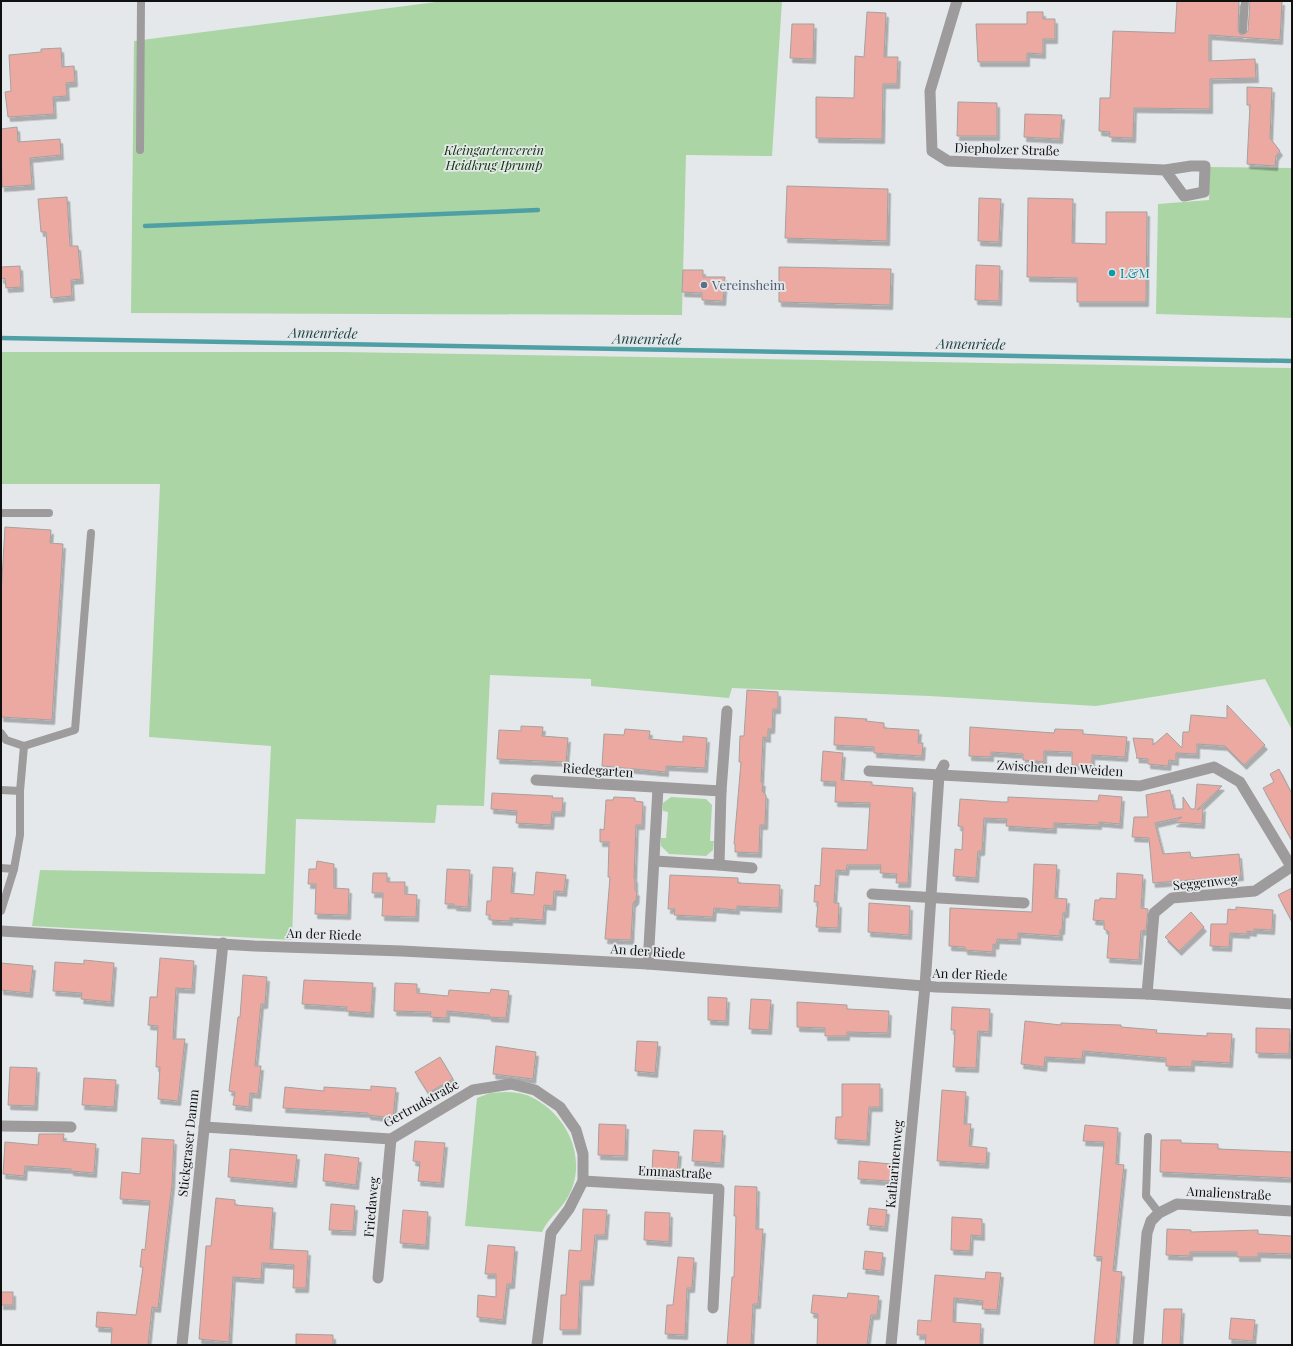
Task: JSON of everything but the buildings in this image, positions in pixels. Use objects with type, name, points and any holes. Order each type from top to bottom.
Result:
[{"type":"street","name":"Diepholzer Straße","points":[[957,1],[930,91],[932,151],[948,161],[1165,170]]},
{"type":"street","points":[[719,865],[721,791],[727,711]]},
{"type":"street","name":"Zwischen den Weiden","points":[[869,771],[941,770],[1140,786],[1214,767],[1240,782],[1291,867]]},
{"type":"street","points":[[925,986],[941,770]]},
{"type":"street","name":"Riedegarten","points":[[536,780],[721,791]]},
{"type":"street","points":[[648,964],[658,788]]},
{"type":"street","points":[[655,861],[752,868]]},
{"type":"street","name":"Seggenweg","points":[[1147,994],[1154,914],[1172,898],[1255,891],[1291,867]]},
{"type":"street","points":[[872,894],[1024,903]]},
{"type":"street","name":"An der Riede","points":[[1,931],[254,946],[402,951],[648,964],[925,986],[1147,994],[1292,1004]]},
{"type":"street","name":"Stickgraser Damm","points":[[182,1345],[223,943]]},
{"type":"street","name":"Katharinenweg","points":[[891,1345],[925,986]]},
{"type":"street","name":"Gertrudstraße","points":[[204,1127],[391,1139],[473,1090],[511,1084],[535,1090],[560,1107],[576,1130],[583,1154],[583,1181],[569,1209],[550,1233],[537,1345]]},
{"type":"street","points":[[1,1126],[71,1127]]},
{"type":"street","name":"Friedaweg","points":[[378,1278],[391,1139]]},
{"type":"street","name":"Emmastraße","points":[[583,1181],[719,1189],[712,1308]]},
{"type":"street","name":"Amalienstraße","points":[[1138,1345],[1146,1233],[1151,1221],[1159,1213],[1177,1204],[1292,1211]]},
{"type":"lane","points":[[140,150],[141,1]]},
{"type":"lane","points":[[1243,30],[1245,1]]},
{"type":"lane","points":[[1,513],[49,513]]},
{"type":"lane","points":[[1,733],[6,740],[24,746],[75,730],[91,533]]},
{"type":"lane","points":[[1,911],[3,895],[14,869],[20,835],[20,791],[24,746]]},
{"type":"lane","points":[[1,790],[20,791]]},
{"type":"lane","points":[[1,868],[14,869]]},
{"type":"lane","points":[[1148,1137],[1146,1196],[1159,1213]]},
{"type":"green space","name":"Kleingartenverein Heidkrug Iprump","points":[[444,1],[782,1],[772,156],[686,155],[682,315],[131,313],[134,41]]},
{"type":"green space","points":[[1210,167],[1292,168],[1292,318],[1156,314],[1158,204],[1209,200]]},
{"type":"green space","points":[[1,352],[343,352],[1292,368],[1292,730],[1265,679],[1096,706],[929,696],[732,688],[729,698],[591,686],[591,679],[490,675],[484,806],[437,805],[435,823],[296,819],[292,940],[32,926],[40,870],[265,874],[271,746],[149,737],[160,484],[1,484]]},
{"type":"green space","points":[[671,797],[706,799],[712,805],[710,841],[714,841],[713,850],[706,856],[669,854],[661,846],[661,838],[666,838],[668,812],[663,811],[663,803]]},
{"type":"green space","points":[[490,1093],[519,1093],[528,1096],[544,1105],[555,1114],[571,1138],[575,1152],[576,1166],[574,1181],[569,1195],[542,1232],[465,1226],[477,1098]]},
{"type":"waterway","points":[[145,226],[538,210]]},
{"type":"waterway","name":"Annenriede","points":[[1,338],[1292,361]]},
{"type":"place","name":"L&M","points":[[1112,273]]},
{"type":"place","name":"Vereinsheim","points":[[704,285]]}]
